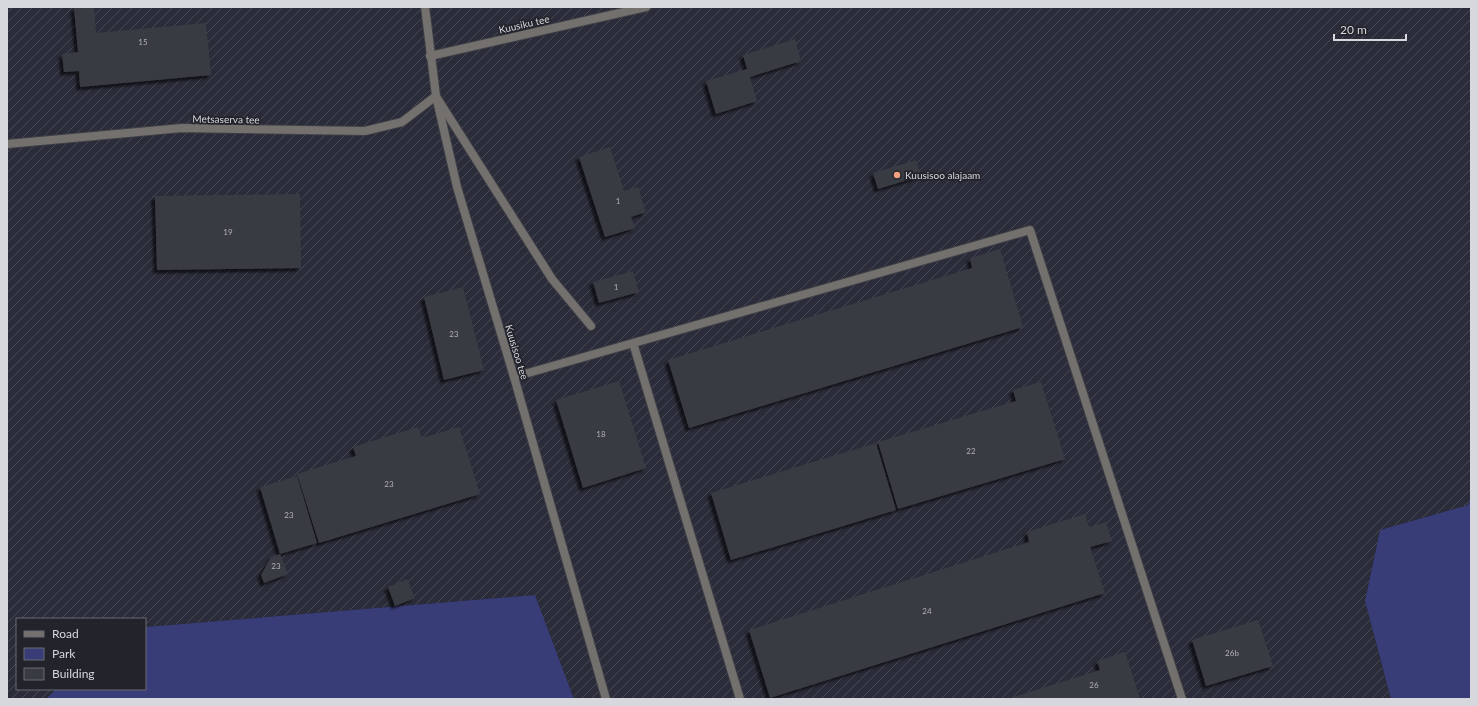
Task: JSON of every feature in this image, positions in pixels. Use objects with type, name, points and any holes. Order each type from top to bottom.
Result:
[{"type":"street","name":"Kuusisoo tee","points":[[425,7],[436,96],[457,187],[514,377],[606,699]]},
{"type":"street","name":"Kuusiku tee","points":[[430,56],[646,7]]},
{"type":"street","name":"Metsaserva tee","points":[[7,144],[182,128],[365,131],[402,122],[436,96]]},
{"type":"street","points":[[436,96],[552,279],[591,326]]},
{"type":"street","points":[[514,377],[1030,230],[1182,699]]},
{"type":"street","points":[[633,343],[740,699]]},
{"type":"shaded area","points":[[7,7],[1471,7],[1471,497],[1468,505],[1380,530],[1365,601],[1391,699],[574,699],[535,595],[146,627],[146,618],[16,618],[16,690],[55,690],[46,699],[7,699]]},
{"type":"green space","points":[[1471,497],[1471,699],[1391,699],[1365,601],[1380,530],[1468,505]]},
{"type":"green space","points":[[535,595],[574,699],[46,699],[55,690],[146,690],[146,627]]},
{"type":"building","points":[[94,7],[96,33],[206,23],[211,75],[80,87],[79,71],[64,72],[62,54],[78,52],[74,8]]},
{"type":"building","points":[[795,39],[801,61],[750,77],[757,101],[716,114],[706,81],[747,69],[743,55]]},
{"type":"building","points":[[610,147],[624,191],[638,187],[646,212],[631,217],[635,228],[605,237],[579,157]]},
{"type":"building","name":"Kuusisoo alajaam","points":[[916,160],[921,176],[878,189],[873,173]]},
{"type":"building","points":[[300,194],[301,268],[157,270],[155,196]]},
{"type":"building","points":[[1000,249],[1023,327],[689,428],[668,360],[972,268],[970,258]]},
{"type":"building","points":[[633,271],[639,292],[599,303],[593,282]]},
{"type":"building","points":[[463,287],[484,370],[444,380],[424,297]]},
{"type":"building","points":[[619,381],[646,468],[583,488],[556,400]]},
{"type":"building","points":[[1041,382],[1065,459],[898,509],[878,442],[1016,401],[1013,390]]},
{"type":"building","points":[[418,427],[422,438],[459,427],[480,494],[319,543],[297,474],[356,456],[353,447]]},
{"type":"building","points":[[876,443],[896,510],[731,560],[711,493]]},
{"type":"building","points":[[297,476],[317,543],[280,554],[260,487]]},
{"type":"building","points":[[1085,514],[1089,527],[1106,522],[1112,541],[1090,547],[1105,593],[770,698],[749,630],[1029,542],[1027,532]]},
{"type":"building","points":[[280,554],[288,574],[264,583],[261,575],[271,557]]},
{"type":"building","points":[[407,579],[415,598],[395,606],[388,587]]},
{"type":"building","points":[[1258,620],[1273,666],[1206,686],[1192,640]]},
{"type":"building","points":[[1125,652],[1140,699],[1007,699],[1100,670],[1097,661]]},
{"type":"place","name":"Kuusisoo alajaam","points":[[897,175]]}]
